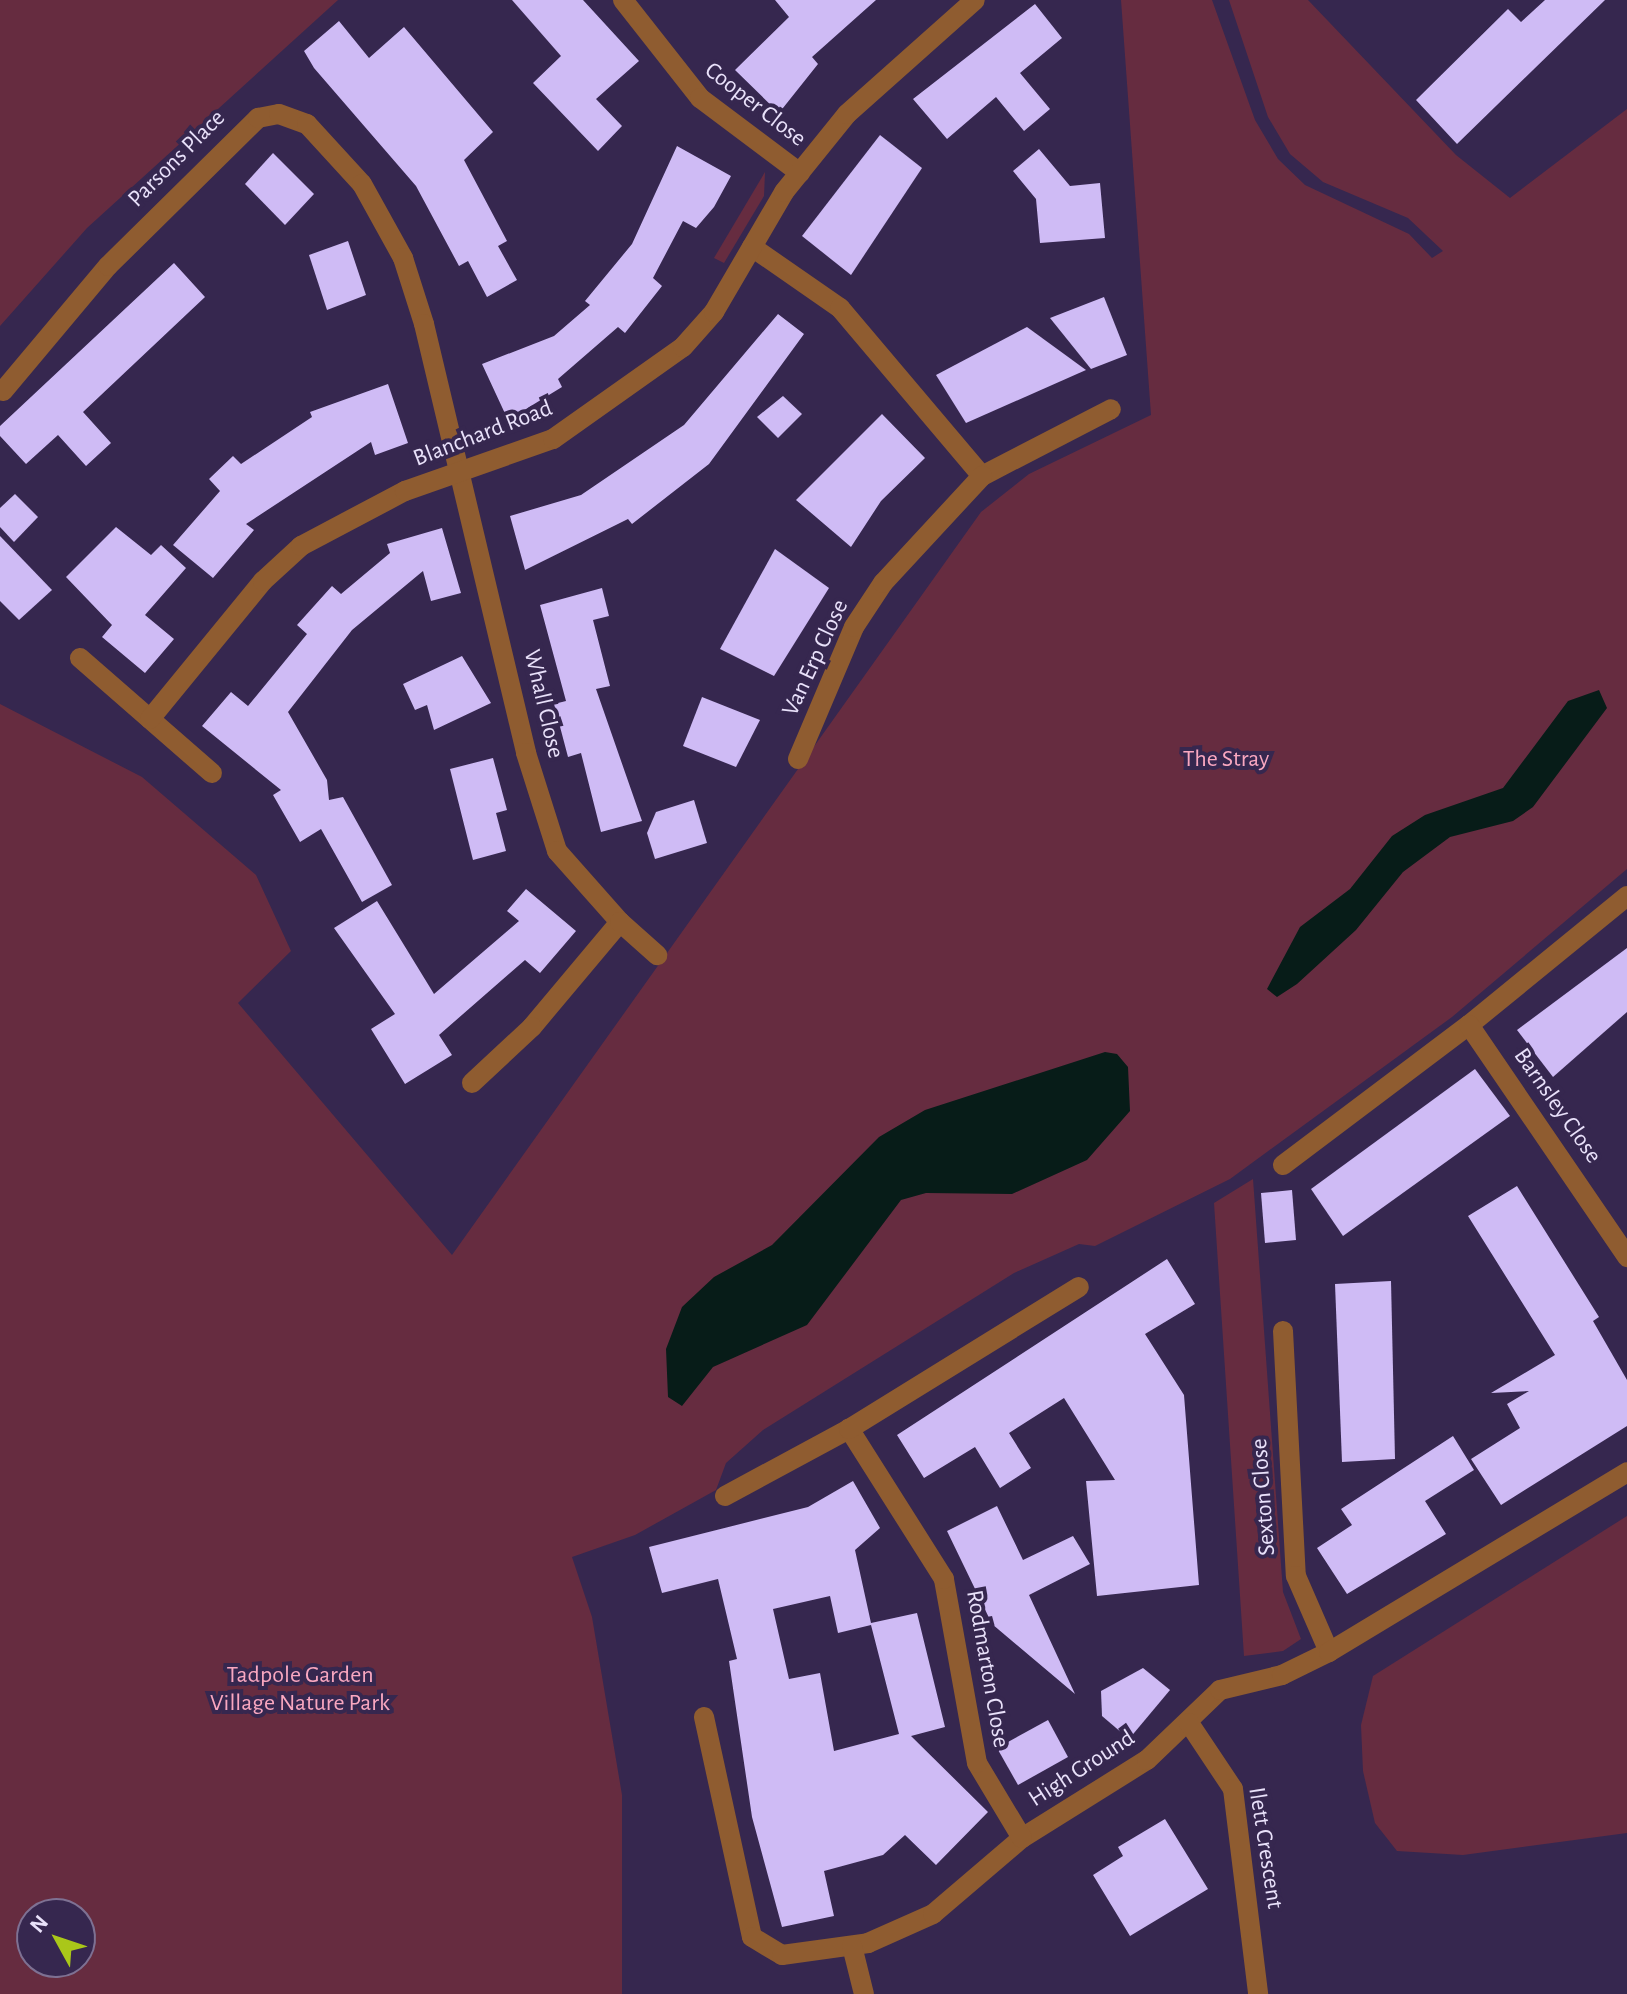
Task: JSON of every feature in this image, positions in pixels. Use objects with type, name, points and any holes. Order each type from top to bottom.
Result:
[{"type":"street","name":"Cooper Close","points":[[623,0],[700,98],[800,173]]},
{"type":"street","name":"Blanchard Road","points":[[150,719],[301,546],[382,501],[553,439],[632,388],[704,325],[800,173],[868,92],[975,0]]},
{"type":"street","name":"Parsons Place","points":[[3,391],[108,266],[235,136],[258,118],[287,116],[307,124],[346,164],[393,235],[424,324],[459,474]]},
{"type":"street","points":[[752,247],[840,308],[982,476]]},
{"type":"street","name":"Van Erp Close","points":[[798,759],[854,627],[883,583],[982,476],[1111,409]]},
{"type":"street","name":"Whall Close","points":[[459,474],[526,753],[557,851],[620,922],[657,955]]},
{"type":"street","points":[[80,658],[212,773]]},
{"type":"street","points":[[1283,1165],[1469,1025],[1627,896]]},
{"type":"street","points":[[472,1083],[532,1027],[620,922]]},
{"type":"street","name":"Barnsley Close","points":[[1469,1025],[1627,1257]]},
{"type":"street","points":[[725,1496],[849,1429],[1079,1287]]},
{"type":"street","name":"Sexton Close","points":[[1283,1331],[1296,1576],[1329,1652]]},
{"type":"street","name":"Rodmarton Close","points":[[849,1429],[944,1579],[977,1763],[1022,1838]]},
{"type":"street","name":"High Ground","points":[[704,1717],[752,1937],[782,1955],[852,1946],[933,1914],[1022,1838],[1133,1770],[1230,1685],[1282,1675],[1329,1652],[1627,1472]]},
{"type":"street","name":"Ilett Crescent","points":[[1189,1723],[1233,1789],[1258,1994]]},
{"type":"street","points":[[852,1946],[864,1994]]},
{"type":"green space","points":[[0,0],[338,0],[87,228],[0,326]]},
{"type":"green space","points":[[1121,0],[1212,0],[1255,120],[1278,159],[1305,185],[1409,234],[1432,258],[1443,251],[1408,218],[1323,182],[1290,154],[1268,117],[1229,0],[1308,0],[1456,155],[1510,198],[1627,109],[1627,869],[1452,1017],[1230,1179],[1095,1246],[1079,1244],[1014,1273],[763,1430],[726,1463],[716,1490],[635,1535],[572,1557],[592,1617],[622,1795],[622,1994],[0,1994],[0,704],[142,777],[256,875],[291,951],[238,1003],[452,1255],[981,512],[1029,474],[1151,415]]},
{"type":"green space","points":[[765,172],[764,196],[724,263],[714,258]]},
{"type":"green space","points":[[1253,1179],[1283,1592],[1301,1639],[1283,1651],[1244,1656],[1214,1203]]},
{"type":"green space","points":[[1627,1516],[1627,1833],[1463,1855],[1397,1851],[1375,1823],[1363,1771],[1361,1725],[1373,1676]]},
{"type":"shaded area","points":[[1599,690],[1607,708],[1533,807],[1513,821],[1450,837],[1403,872],[1356,930],[1297,984],[1277,997],[1267,989],[1300,927],[1350,889],[1392,836],[1425,815],[1503,788],[1568,701]]},
{"type":"shaded area","points":[[1105,1052],[1117,1054],[1128,1067],[1130,1111],[1087,1160],[1012,1194],[926,1193],[901,1200],[807,1325],[713,1367],[682,1406],[668,1397],[666,1349],[682,1307],[714,1277],[772,1245],[879,1137],[925,1110]]},
{"type":"building","points":[[512,0],[583,0],[639,61],[596,99],[622,126],[598,151],[533,83],[561,56]]},
{"type":"building","points":[[775,0],[876,0],[812,57],[818,64],[779,113],[735,70],[789,17]]},
{"type":"building","points":[[1545,0],[1605,0],[1457,144],[1416,100],[1508,9],[1521,22]]},
{"type":"building","points":[[1035,4],[1062,38],[1020,73],[1050,109],[1024,131],[996,97],[947,139],[913,99]]},
{"type":"building","points":[[339,21],[369,58],[404,27],[493,132],[464,160],[507,241],[498,246],[517,280],[487,297],[468,261],[459,266],[416,186],[314,68],[304,51]]},
{"type":"building","points":[[880,135],[922,168],[851,275],[802,236]]},
{"type":"building","points":[[677,146],[731,176],[714,207],[696,228],[683,221],[653,278],[662,286],[625,333],[618,327],[558,379],[562,387],[508,420],[482,364],[554,336],[590,305],[585,301],[632,244]]},
{"type":"building","points":[[1039,149],[1070,186],[1100,183],[1105,238],[1040,243],[1036,199],[1013,171]]},
{"type":"building","points":[[273,153],[314,194],[285,225],[245,184]]},
{"type":"building","points":[[348,241],[366,295],[327,310],[309,255]]},
{"type":"building","points":[[174,263],[205,297],[83,412],[111,443],[86,466],[58,435],[26,464],[0,436],[0,426]]},
{"type":"building","points":[[1104,297],[1127,355],[1091,369],[1050,318]]},
{"type":"building","points":[[778,314],[804,334],[709,464],[632,524],[628,519],[525,570],[510,516],[581,495],[684,425]]},
{"type":"building","points":[[1027,327],[1086,370],[966,423],[936,375]]},
{"type":"building","points":[[388,384],[408,443],[375,455],[371,442],[246,524],[254,530],[213,578],[173,545],[220,491],[209,479],[233,456],[241,464],[312,417],[310,412]]},
{"type":"building","points":[[783,396],[802,414],[778,438],[757,417]]},
{"type":"building","points":[[882,414],[925,458],[881,501],[851,547],[796,500]]},
{"type":"building","points":[[15,494],[38,517],[14,542],[0,527],[0,508]]},
{"type":"building","points":[[116,527],[151,555],[161,545],[186,568],[145,615],[174,639],[145,673],[102,637],[112,625],[66,577]]},
{"type":"building","points":[[442,528],[461,593],[431,601],[423,571],[352,630],[288,712],[327,780],[329,800],[343,797],[392,885],[362,902],[321,829],[300,842],[273,795],[281,790],[202,726],[231,692],[248,706],[307,634],[297,625],[332,586],[341,594],[390,553],[387,544]]},
{"type":"building","points":[[0,536],[52,590],[19,620],[0,601]]},
{"type":"building","points":[[775,549],[829,588],[774,676],[720,649]]},
{"type":"building","points":[[602,588],[609,616],[593,620],[610,686],[596,689],[642,821],[601,832],[581,753],[568,757],[554,704],[566,701],[540,605]]},
{"type":"building","points":[[462,656],[491,703],[434,730],[427,705],[415,710],[403,684]]},
{"type":"building","points":[[702,697],[760,720],[736,767],[683,746]]},
{"type":"building","points":[[493,758],[507,810],[496,813],[506,851],[473,860],[450,769]]},
{"type":"building","points":[[694,800],[707,843],[655,859],[647,833],[656,812]]},
{"type":"building","points":[[526,889],[576,931],[540,973],[525,960],[439,1035],[452,1055],[405,1084],[371,1029],[395,1014],[334,928],[377,901],[434,994],[519,921],[507,911]]},
{"type":"building","points":[[1627,948],[1627,1012],[1553,1077],[1517,1030]]},
{"type":"building","points":[[1475,1069],[1510,1116],[1343,1236],[1311,1189]]},
{"type":"building","points":[[1517,1186],[1599,1317],[1593,1321],[1627,1380],[1627,1426],[1501,1505],[1471,1459],[1520,1428],[1507,1404],[1529,1391],[1491,1393],[1555,1355],[1468,1216]]},
{"type":"building","points":[[1292,1190],[1296,1240],[1265,1243],[1261,1193]]},
{"type":"building","points":[[1167,1259],[1195,1304],[1145,1334],[1184,1395],[1199,1585],[1097,1596],[1086,1481],[1115,1480],[1064,1398],[1009,1433],[1031,1468],[1000,1488],[975,1447],[924,1478],[897,1435]]},
{"type":"building","points":[[1391,1281],[1395,1459],[1342,1462],[1335,1284]]},
{"type":"building","points":[[1453,1436],[1474,1470],[1425,1501],[1446,1534],[1347,1594],[1317,1548],[1352,1525],[1341,1509]]},
{"type":"building","points":[[853,1481],[880,1528],[855,1550],[871,1623],[917,1613],[945,1727],[911,1736],[988,1812],[936,1865],[905,1835],[883,1855],[824,1871],[834,1916],[782,1927],[752,1817],[729,1661],[737,1659],[718,1579],[662,1593],[649,1547],[808,1507]],"holes":[[[830,1596],[838,1633],[871,1625],[899,1734],[834,1751],[820,1673],[789,1679],[773,1609]]]},
{"type":"building","points":[[997,1506],[1023,1560],[1073,1536],[1090,1564],[1029,1595],[1075,1694],[992,1624],[947,1531]]},
{"type":"building","points":[[1143,1668],[1170,1690],[1129,1739],[1102,1716],[1101,1691]]},
{"type":"building","points":[[1048,1720],[1068,1757],[1018,1785],[997,1748]]},
{"type":"building","points":[[1165,1819],[1208,1889],[1130,1936],[1093,1875],[1123,1856],[1118,1847]]},
{"type":"park label","name":"The Stray","points":[[1226,760]]},
{"type":"park label","name":"Tadpole Garden Village Nature Park","points":[[300,1690]]}]
